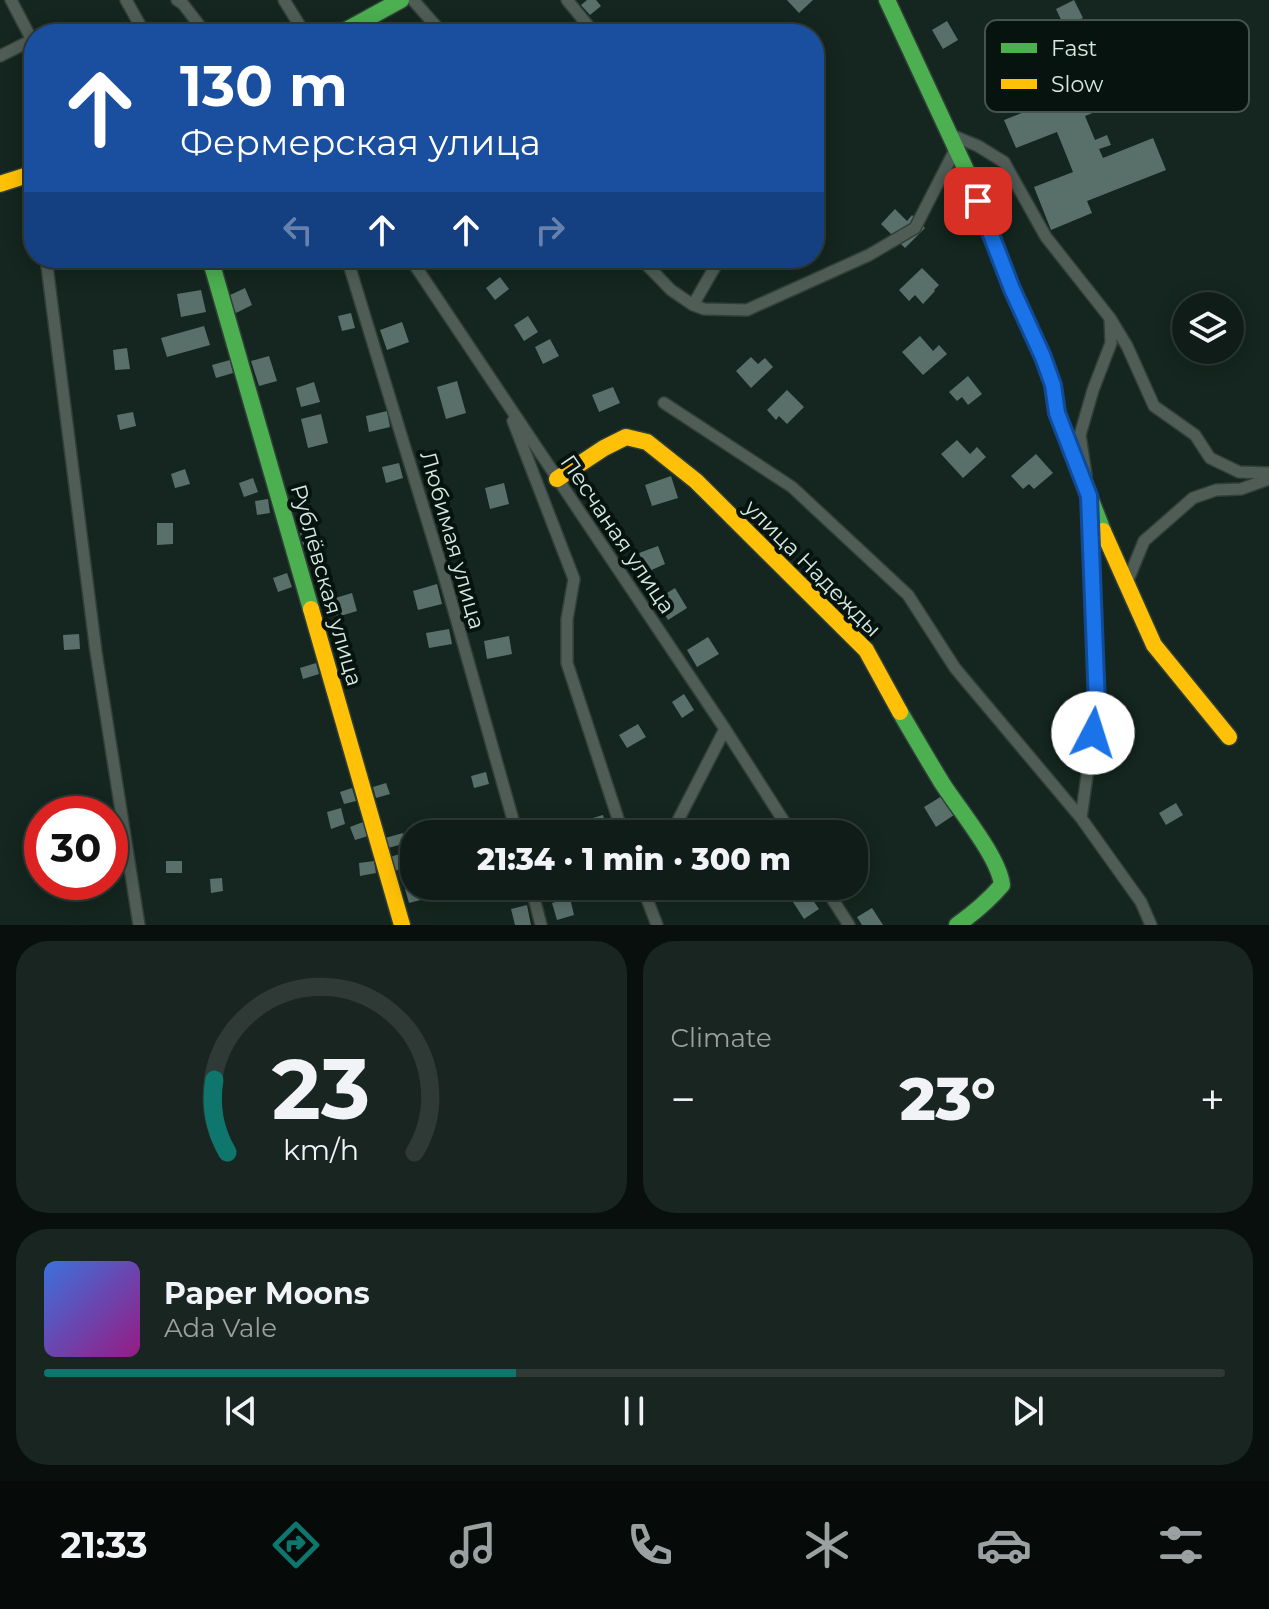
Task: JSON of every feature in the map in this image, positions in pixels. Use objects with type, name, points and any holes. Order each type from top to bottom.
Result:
[{"type":"street","points":[[11,0],[24,25]]},
{"type":"street","points":[[126,0],[139,24]]},
{"type":"street","points":[[177,0],[198,24]]},
{"type":"street","points":[[284,0],[299,24]]},
{"type":"street","points":[[357,24],[401,0]]},
{"type":"street","points":[[413,0],[434,24]]},
{"type":"street","points":[[567,0],[587,24]]},
{"type":"street","points":[[887,0],[967,172],[1012,289],[1043,357],[1053,385],[1057,413],[1126,585],[1154,645],[1229,737]]},
{"type":"street","points":[[0,56],[24,46]]},
{"type":"street","points":[[650,268],[671,290],[693,305],[704,309],[747,310],[869,255],[915,228],[952,141]]},
{"type":"street","points":[[952,141],[978,146],[1004,162],[1046,237],[1110,318],[1127,346],[1154,406],[1195,435],[1210,458],[1239,472],[1269,476]]},
{"type":"street","points":[[0,184],[24,176]]},
{"type":"street","points":[[47,268],[96,652],[139,925]]},
{"type":"street","name":"Рублёвская улица","points":[[213,268],[402,925]]},
{"type":"street","name":"Любимая улица","points":[[350,268],[443,572],[513,820]]},
{"type":"street","name":"Песчаная улица","points":[[417,268],[783,820]]},
{"type":"street","points":[[693,305],[714,268]]},
{"type":"street","points":[[1081,818],[1097,705],[1089,496],[1080,435],[1111,343],[1110,318]]},
{"type":"street","points":[[505,402],[574,579],[567,619],[567,663],[618,820]]},
{"type":"street","points":[[664,403],[792,487],[908,595],[955,668],[1081,818],[1141,902],[1151,925]]},
{"type":"street","name":"улица Надежды","points":[[557,479],[626,437],[647,442],[696,481],[866,650],[943,784],[1001,874],[1002,885],[996,892],[981,908],[957,925]]},
{"type":"street","points":[[1126,585],[1144,541],[1193,498],[1216,490],[1241,489],[1269,476]]},
{"type":"street","points":[[678,820],[725,729]]},
{"type":"street","points":[[535,900],[541,925]]},
{"type":"street","points":[[648,900],[657,925]]},
{"type":"street","points":[[833,900],[849,925]]},
{"type":"street","points":[[651,908],[663,925]]},
{"type":"building","points":[[587,0],[596,0],[601,6],[590,15],[581,5]]},
{"type":"building","points":[[787,0],[813,0],[799,13]]},
{"type":"building","points":[[1074,0],[1083,18],[1061,20],[1056,9]]},
{"type":"building","points":[[947,21],[958,40],[943,49],[932,30]]},
{"type":"building","points":[[1024,112],[1095,112],[1085,116],[1095,140],[1107,135],[1111,145],[1099,149],[1103,158],[1153,138],[1166,170],[1087,201],[1092,213],[1051,230],[1034,187],[1073,172],[1057,132],[1016,148],[1004,120]]},
{"type":"building","points":[[895,209],[907,221],[912,215],[925,228],[905,248],[881,224]]},
{"type":"building","points":[[922,268],[939,285],[923,304],[915,295],[909,301],[899,290]]},
{"type":"building","points":[[500,277],[509,289],[495,300],[486,288]]},
{"type":"building","points":[[245,288],[252,305],[236,313],[228,296]]},
{"type":"building","points":[[201,290],[206,312],[181,317],[177,294]]},
{"type":"building","points":[[351,313],[355,328],[342,331],[338,316]]},
{"type":"building","points":[[528,316],[538,332],[524,341],[514,325]]},
{"type":"building","points":[[402,322],[409,342],[387,350],[380,330]]},
{"type":"building","points":[[204,326],[210,345],[167,357],[161,338]]},
{"type":"building","points":[[920,336],[933,351],[939,345],[947,354],[923,375],[902,352]]},
{"type":"building","points":[[550,339],[559,356],[543,364],[535,347]]},
{"type":"building","points":[[127,348],[130,369],[115,370],[113,350]]},
{"type":"building","points":[[269,356],[277,381],[259,386],[251,361]]},
{"type":"building","points":[[751,357],[758,364],[765,358],[773,367],[751,388],[736,371]]},
{"type":"building","points":[[230,360],[233,373],[216,378],[212,365]]},
{"type":"building","points":[[968,376],[982,394],[968,405],[962,397],[957,401],[949,392]]},
{"type":"building","points":[[457,381],[466,413],[446,419],[437,387]]},
{"type":"building","points":[[314,382],[320,402],[301,407],[296,388]]},
{"type":"building","points":[[613,387],[620,403],[599,412],[592,395]]},
{"type":"building","points":[[787,390],[804,407],[787,424],[779,416],[776,420],[767,410]]},
{"type":"building","points":[[387,411],[390,427],[369,432],[366,416]]},
{"type":"building","points":[[133,412],[136,426],[120,430],[117,415]]},
{"type":"building","points":[[321,414],[328,443],[308,448],[301,419]]},
{"type":"building","points":[[957,440],[970,454],[977,447],[986,457],[963,478],[941,454]]},
{"type":"building","points":[[1036,454],[1053,473],[1034,489],[1029,484],[1023,489],[1011,476]]},
{"type":"building","points":[[399,463],[403,478],[386,483],[382,467]]},
{"type":"building","points":[[185,469],[190,484],[175,488],[171,474]]},
{"type":"building","points":[[671,476],[678,498],[652,506],[645,485]]},
{"type":"building","points":[[253,478],[258,492],[244,497],[239,483]]},
{"type":"building","points":[[504,483],[509,504],[490,509],[485,488]]},
{"type":"building","points":[[268,499],[270,513],[257,515],[255,501]]},
{"type":"building","points":[[157,523],[173,523],[173,544],[157,545]]},
{"type":"building","points":[[313,529],[316,542],[303,545],[300,533]]},
{"type":"building","points":[[658,546],[665,564],[647,572],[639,553]]},
{"type":"building","points":[[287,573],[292,587],[278,592],[273,578]]},
{"type":"building","points":[[437,584],[442,604],[418,610],[413,591]]},
{"type":"building","points":[[675,588],[687,608],[668,620],[656,600]]},
{"type":"building","points":[[352,593],[357,611],[337,617],[332,599]]},
{"type":"building","points":[[449,629],[452,644],[429,648],[426,633]]},
{"type":"building","points":[[79,634],[80,649],[64,650],[63,635]]},
{"type":"building","points":[[349,634],[352,648],[336,652],[333,638]]},
{"type":"building","points":[[509,636],[512,654],[487,659],[484,641]]},
{"type":"building","points":[[708,637],[719,654],[697,667],[687,650]]},
{"type":"building","points":[[316,663],[319,674],[303,679],[300,668]]},
{"type":"building","points":[[684,694],[694,710],[682,718],[672,702]]},
{"type":"building","points":[[638,724],[646,737],[627,748],[619,735]]},
{"type":"building","points":[[486,772],[489,784],[474,788],[471,776]]},
{"type":"building","points":[[386,783],[390,794],[376,798],[373,787]]},
{"type":"building","points":[[352,788],[356,801],[344,804],[340,792]]},
{"type":"building","points":[[942,796],[954,815],[936,827],[924,807]]},
{"type":"building","points":[[1176,803],[1183,815],[1166,825],[1159,813]]},
{"type":"building","points":[[341,808],[345,824],[331,829],[327,812]]},
{"type":"building","points":[[603,815],[605,820],[586,820]]},
{"type":"building","points":[[363,822],[368,836],[355,840],[350,827]]},
{"type":"building","points":[[400,834],[400,845],[388,848],[385,838]]},
{"type":"building","points":[[400,854],[400,869],[395,871],[390,857]]},
{"type":"building","points":[[166,861],[182,861],[182,873],[166,873]]},
{"type":"building","points":[[374,861],[376,873],[360,876],[359,863]]},
{"type":"building","points":[[222,878],[223,891],[211,893],[210,879]]},
{"type":"building","points":[[570,900],[574,915],[557,920],[552,903]]},
{"type":"building","points":[[792,900],[813,900],[819,909],[804,919]]},
{"type":"building","points":[[527,905],[531,925],[515,925],[511,909]]},
{"type":"building","points":[[872,908],[883,925],[862,925],[857,917]]},
{"type":"traffic: fast","points":[[357,24],[401,0]]},
{"type":"traffic: fast","points":[[887,0],[967,172],[1012,289],[1043,357],[1053,385],[1057,413],[1103,531]]},
{"type":"traffic: fast","points":[[213,268],[311,609]]},
{"type":"traffic: fast","points":[[900,712],[942,783],[986,847],[1002,885],[957,925]]},
{"type":"traffic: slow","points":[[0,184],[24,176]]},
{"type":"traffic: slow","points":[[557,479],[626,437],[647,442],[696,481],[866,650],[900,712]]},
{"type":"traffic: slow","points":[[1103,531],[1154,645],[1229,737]]},
{"type":"traffic: slow","points":[[311,609],[402,925]]},
{"type":"route","points":[[978,201],[1012,289],[1043,357],[1053,385],[1057,413],[1089,496],[1097,705],[1093,733]]}]
